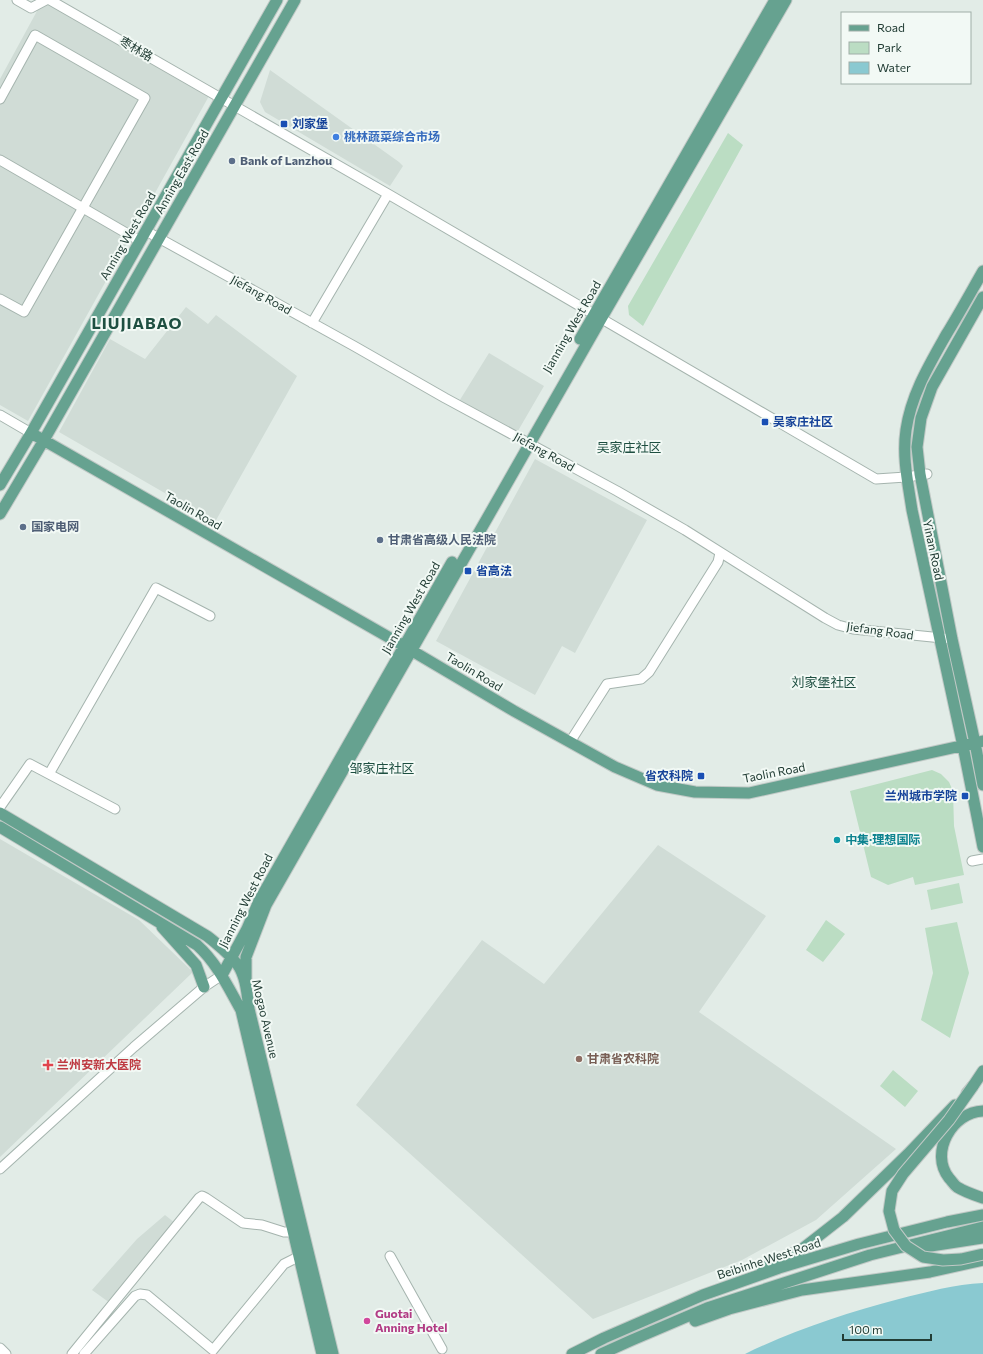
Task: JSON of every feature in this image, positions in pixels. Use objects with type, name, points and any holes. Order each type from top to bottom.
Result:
[{"type":"main road","name":"Anning West Road","points":[[0,485],[32,433],[277,0]]},
{"type":"main road","name":"Anning East Road","points":[[44,440],[295,0]]},
{"type":"main road","name":"Jianning West Road","points":[[234,961],[259,900],[408,648],[597,317],[775,0]]},
{"type":"main road","name":"Jianning West Road","points":[[597,317],[786,0]]},
{"type":"main road","name":"Yinan Road","points":[[983,271],[918,386],[910,410],[906,432],[905,461],[906,477],[912,510],[983,847]]},
{"type":"main road","name":"Yinan Road","points":[[983,297],[932,387],[921,418],[917,447],[952,639],[979,742],[983,785]]},
{"type":"main road","name":"Taolin Road","points":[[32,433],[408,648],[514,711],[616,766],[657,785],[695,792],[749,793],[979,742]]},
{"type":"main road","points":[[0,514],[44,440]]},
{"type":"main road","name":"Jianning West Road","points":[[246,986],[246,957],[266,905],[329,796],[408,648]]},
{"type":"main road","name":"Mogao Avenue","points":[[0,813],[207,936],[234,961],[246,986],[249,1009],[333,1354]]},
{"type":"main road","name":"Mogao Avenue","points":[[0,827],[197,945],[206,953],[222,976],[241,1010],[322,1354]]},
{"type":"main road","points":[[157,921],[196,965],[204,987]]},
{"type":"main road","points":[[222,976],[234,961],[246,957]]},
{"type":"main road","points":[[983,1070],[948,1120],[903,1174],[892,1191],[889,1211],[894,1230],[902,1241],[906,1246],[923,1257],[943,1260],[961,1259],[983,1254]]},
{"type":"main road","points":[[722,1288],[802,1249],[848,1212],[908,1154],[973,1086]]},
{"type":"main road","points":[[983,1111],[963,1118],[950,1131],[942,1148],[942,1161],[947,1175],[956,1187],[983,1198]]},
{"type":"main road","name":"Beibinhe West Road","points":[[572,1354],[703,1295],[779,1268],[859,1244],[947,1222],[983,1215]]},
{"type":"main road","points":[[601,1354],[707,1308],[870,1255],[983,1227]]},
{"type":"main road","points":[[870,1255],[983,1238]]},
{"type":"main road","points":[[632,1340],[658,1334],[729,1309],[802,1290],[930,1272],[983,1260]]},
{"type":"street","points":[[17,0],[31,8],[46,0]]},
{"type":"street","name":"枣林路","points":[[50,0],[388,194],[876,479],[923,474]]},
{"type":"street","points":[[0,99],[35,35],[145,98],[24,312],[0,299]]},
{"type":"street","name":"Jiefang Road","points":[[0,160],[83,208],[143,236],[159,238],[617,492],[685,530],[838,625],[852,629],[874,632],[952,639]]},
{"type":"street","points":[[312,323],[388,194]]},
{"type":"street","name":"Taolin Road","points":[[0,414],[32,433]]},
{"type":"street","points":[[570,742],[607,684],[641,679],[649,672],[718,562],[720,553]]},
{"type":"street","points":[[49,774],[156,588],[210,616]]},
{"type":"street","points":[[0,807],[30,764],[116,809]]},
{"type":"street","points":[[972,860],[983,859]]},
{"type":"street","points":[[0,1169],[134,1047],[204,987],[222,976]]},
{"type":"street","points":[[72,1354],[202,1196],[243,1223],[262,1225],[284,1232],[294,1232]]},
{"type":"street","points":[[84,1354],[135,1296],[142,1294],[147,1295],[214,1350],[284,1264],[300,1256]]},
{"type":"street","points":[[390,1256],[442,1349]]},
{"type":"street","points":[[0,1348],[6,1354]]},
{"type":"shaded area","points":[[43,0],[209,96],[28,421],[0,405],[0,79]]},
{"type":"shaded area","name":"桃林蔬菜综合市场","points":[[270,70],[399,162],[403,166],[390,186],[265,112],[260,102]]},
{"type":"shaded area","points":[[186,307],[208,324],[216,315],[297,376],[215,522],[59,432],[110,339],[145,359]]},
{"type":"shaded area","points":[[489,353],[544,386],[515,436],[458,403]]},
{"type":"shaded area","points":[[535,459],[647,520],[575,653],[562,646],[535,695],[436,641]]},
{"type":"shaded area","name":"兰州安新大医院","points":[[0,839],[139,920],[193,972],[0,1157]]},
{"type":"shaded area","name":"甘肃省农科院","points":[[658,845],[766,916],[699,1012],[896,1149],[816,1220],[742,1260],[593,1319],[356,1105],[482,940],[544,984]]},
{"type":"shaded area","points":[[165,1215],[175,1223],[110,1303],[92,1290],[137,1239]]},
{"type":"green space","points":[[728,133],[743,145],[643,326],[629,315],[628,306]]},
{"type":"green space","points":[[932,770],[941,774],[949,782],[953,791],[954,826],[964,875],[915,885],[913,877],[888,885],[871,877],[850,791]]},
{"type":"green space","points":[[959,883],[963,903],[931,910],[927,890]]},
{"type":"green space","points":[[826,920],[845,934],[823,962],[806,950]]},
{"type":"green space","points":[[957,922],[969,973],[950,1038],[921,1020],[933,973],[925,928]]},
{"type":"green space","points":[[893,1070],[918,1091],[905,1107],[880,1086]]},
{"type":"water","points":[[983,1283],[983,1354],[745,1354],[782,1337],[859,1310],[941,1289]]},
{"type":"place","name":"刘家堡","points":[[284,124]]},
{"type":"place","name":"桃林蔬菜综合市场","points":[[336,137]]},
{"type":"place","name":"Bank of Lanzhou","points":[[232,161]]},
{"type":"place","name":"吴家庄社区","points":[[765,422]]},
{"type":"place","name":"国家电网","points":[[23,527]]},
{"type":"place","name":"甘肃省高级人民法院","points":[[380,540]]},
{"type":"place","name":"省高法","points":[[468,571]]},
{"type":"place","name":"省农科院","points":[[701,776]]},
{"type":"place","name":"兰州城市学院","points":[[965,796]]},
{"type":"place","name":"中集·理想国际","points":[[837,840]]},
{"type":"place","name":"甘肃省农科院","points":[[579,1059]]},
{"type":"place","name":"兰州安新大医院","points":[[48,1065]]},
{"type":"place","name":"Guotai Anning Hotel","points":[[367,1321]]},
{"type":"district","name":"LIUJIABAO","points":[[137,323]]},
{"type":"district","name":"吴家庄社区","points":[[629,447]]},
{"type":"district","name":"刘家堡社区","points":[[824,682]]},
{"type":"district","name":"邹家庄社区","points":[[382,768]]}]
